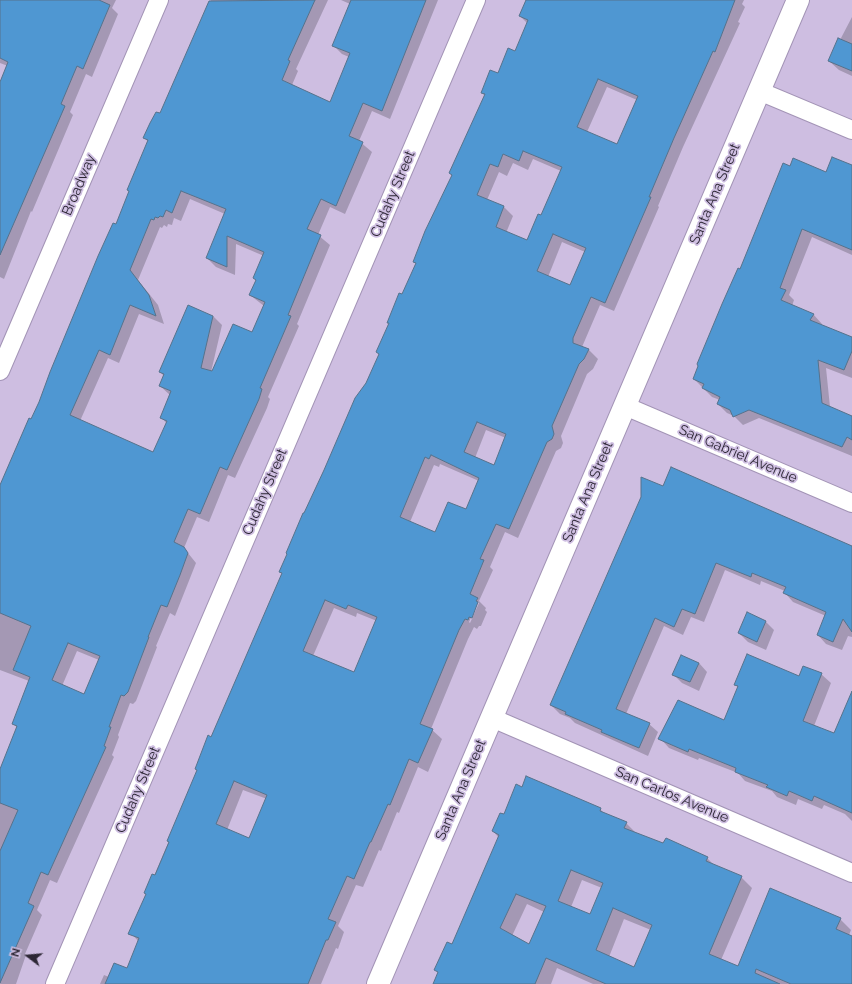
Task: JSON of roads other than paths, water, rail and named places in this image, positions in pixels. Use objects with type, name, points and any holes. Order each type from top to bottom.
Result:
[{"type":"street","name":"Broadway","points":[[0,371],[159,0]]},
{"type":"street","name":"Cudahy Street","points":[[55,984],[476,0]]},
{"type":"street","name":"Santa Ana Street","points":[[378,984],[798,0]]},
{"type":"street","points":[[759,91],[852,130]]},
{"type":"street","name":"San Gabriel Avenue","points":[[625,406],[852,503]]},
{"type":"street","name":"San Carlos Avenue","points":[[492,718],[852,873]]}]
